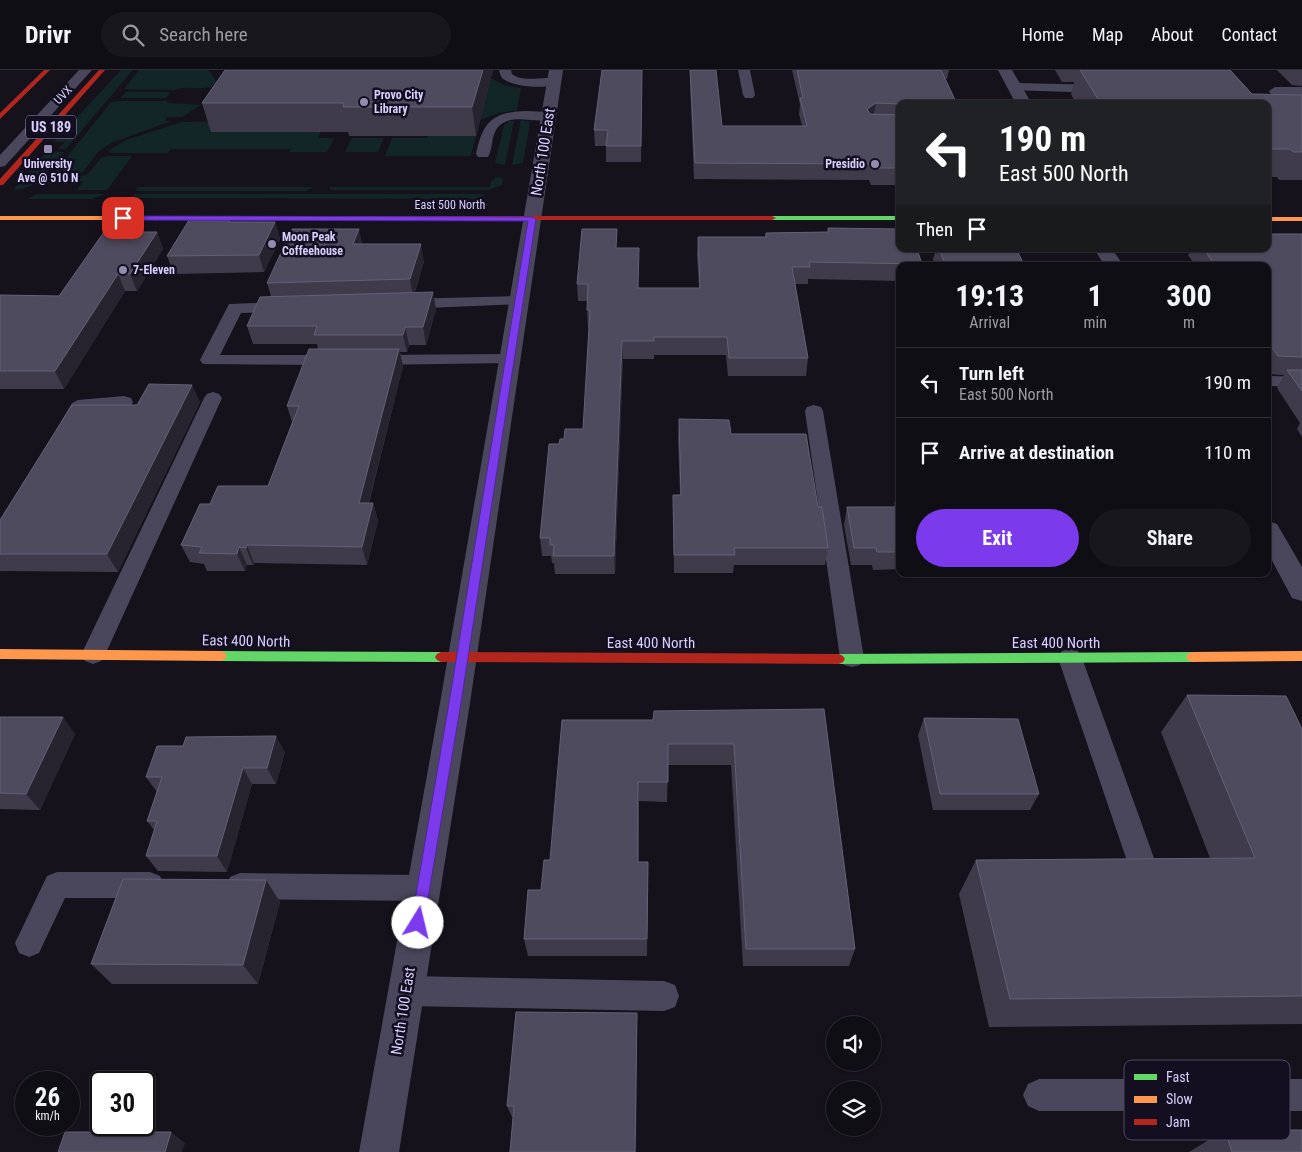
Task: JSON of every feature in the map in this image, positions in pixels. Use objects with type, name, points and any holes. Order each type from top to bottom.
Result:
[{"type":"main road","name":"US 189","points":[[0,117],[47,70]]},
{"type":"main road","name":"US 189","points":[[0,183],[102,70]]},
{"type":"main road","name":"East 500 North","points":[[0,218],[896,218]]},
{"type":"main road","points":[[1271,219],[1302,219]]},
{"type":"main road","name":"East 400 North","points":[[0,654],[462,658],[1302,656]]},
{"type":"street","points":[[1005,70],[1022,100]]},
{"type":"street","name":"North 100 East","points":[[379,1152],[462,658],[555,76]]},
{"type":"street","points":[[1271,535],[1302,592]]},
{"type":"lane","name":"UVX","points":[[0,163],[86,70]]},
{"type":"lane","points":[[505,70],[505,75],[508,79],[515,82],[555,76]]},
{"type":"lane","points":[[744,70],[749,94]]},
{"type":"lane","name":"UVX","points":[[0,148],[42,102],[60,79]]},
{"type":"lane","points":[[1014,87],[1120,89]]},
{"type":"lane","points":[[1302,90],[1275,90],[1302,117]]},
{"type":"lane","points":[[483,154],[490,128],[497,121],[512,116],[549,116]]},
{"type":"lane","points":[[389,305],[519,301]]},
{"type":"lane","points":[[305,306],[234,308],[209,360],[510,359]]},
{"type":"lane","points":[[1271,381],[1302,382]]},
{"type":"lane","points":[[93,655],[213,398]]},
{"type":"lane","points":[[54,448],[79,407],[95,402],[124,402]]},
{"type":"lane","points":[[814,411],[852,658]]},
{"type":"lane","points":[[1070,658],[1140,858]]},
{"type":"lane","points":[[29,943],[57,885],[176,886]]},
{"type":"lane","points":[[215,886],[424,888]]},
{"type":"lane","points":[[406,991],[664,996]]},
{"type":"lane","points":[[1039,1095],[1124,1095]]},
{"type":"green space","points":[[121,70],[133,70],[66,149],[58,149],[65,142],[54,142]]},
{"type":"green space","points":[[139,70],[208,70],[213,75],[216,83],[208,87],[180,88],[175,90],[124,89]]},
{"type":"green space","points":[[491,78],[504,85],[521,88],[517,110],[499,113],[480,120]]},
{"type":"green space","points":[[126,92],[170,92],[166,98],[120,98]]},
{"type":"green space","points":[[166,101],[169,103],[201,105],[182,117],[167,117],[165,121],[172,121],[111,143],[99,151],[83,172],[66,179],[63,178],[71,167],[59,167],[111,102]]},
{"type":"green space","points":[[327,119],[318,138],[334,138],[327,152],[289,152],[291,149],[171,149],[168,153],[112,153],[108,151],[126,140],[182,122]]},
{"type":"green space","points":[[521,120],[530,122],[523,163],[512,165]]},
{"type":"green space","points":[[514,121],[505,165],[495,163],[504,125]]},
{"type":"green space","points":[[428,136],[476,136],[471,156],[385,156],[392,138],[427,138]]},
{"type":"green space","points":[[352,138],[384,138],[378,152],[345,152]]},
{"type":"green space","points":[[46,152],[64,152],[48,172],[36,183],[30,187],[13,190]]},
{"type":"green space","points":[[107,156],[132,156],[107,190],[77,190],[83,181],[69,181],[89,173],[101,158]]},
{"type":"green space","points":[[496,177],[503,178],[502,185],[489,190],[329,189],[330,187],[490,187],[491,181]]},
{"type":"green space","points":[[138,187],[313,187],[306,191],[136,191]]},
{"type":"green space","points":[[37,194],[105,194],[92,199],[27,199]]},
{"type":"green space","points":[[134,194],[484,194],[483,199],[138,198],[133,196]]},
{"type":"building","points":[[225,70],[483,70],[472,107],[343,107],[344,103],[202,103]]},
{"type":"building","points":[[602,70],[642,70],[641,146],[606,146],[608,130],[594,130]]},
{"type":"building","points":[[690,70],[716,70],[722,126],[807,126],[800,98],[803,98],[797,70],[941,70],[955,100],[896,100],[896,104],[876,103],[867,109],[870,114],[896,115],[896,168],[873,168],[872,164],[695,163]]},
{"type":"building","points":[[1080,70],[1230,70],[1252,94],[1302,95],[1302,152],[1293,152],[1290,149],[1271,149],[1271,100],[1099,100]]},
{"type":"building","points":[[189,220],[275,222],[259,255],[167,256]]},
{"type":"building","points":[[828,228],[896,229],[896,252],[918,252],[921,262],[896,262],[896,264],[809,262],[810,267],[792,267],[808,358],[729,358],[727,337],[654,337],[654,341],[622,341],[614,556],[553,556],[554,545],[550,545],[550,538],[540,538],[549,444],[559,444],[560,439],[564,439],[565,429],[583,429],[590,310],[587,310],[588,284],[577,284],[582,229],[617,229],[616,248],[639,248],[638,288],[700,288],[698,237],[766,237],[766,233],[829,232]]},
{"type":"building","points":[[292,229],[359,229],[353,244],[421,244],[410,279],[267,283]]},
{"type":"building","points":[[104,232],[157,232],[130,274],[118,274],[55,371],[0,371],[0,295],[59,296]]},
{"type":"building","points":[[1271,234],[1302,234],[1302,357],[1278,356],[1271,346],[1271,262],[1212,262],[1206,252],[1271,252]]},
{"type":"building","points":[[940,252],[1018,252],[1023,262],[944,262]]},
{"type":"building","points":[[433,292],[423,327],[405,327],[403,335],[314,335],[317,326],[247,326],[260,297]]},
{"type":"building","points":[[309,349],[399,349],[359,503],[373,503],[362,547],[247,545],[246,548],[239,547],[237,554],[199,553],[202,547],[181,545],[200,504],[210,504],[218,486],[268,486],[299,406],[287,406]]},
{"type":"building","points":[[1287,370],[1302,370],[1302,391]]},
{"type":"building","points":[[149,384],[192,385],[107,554],[0,554],[0,520],[72,405],[137,405]]},
{"type":"building","points":[[679,419],[729,420],[731,434],[806,434],[818,507],[822,507],[828,548],[734,548],[735,555],[674,555],[673,495],[681,495]]},
{"type":"building","points":[[847,507],[896,507],[896,552],[877,552],[876,548],[854,548]]},
{"type":"building","points":[[1187,695],[1286,696],[1302,729],[1302,996],[1010,999],[976,860],[1255,858]]},
{"type":"building","points":[[824,709],[855,949],[746,949],[734,744],[668,744],[668,782],[638,782],[638,862],[648,862],[647,939],[524,939],[528,890],[541,890],[544,860],[550,860],[562,720],[653,720],[654,711]]},
{"type":"building","points":[[0,717],[63,717],[26,794],[0,793]]},
{"type":"building","points":[[924,718],[1018,719],[1039,794],[940,794]]},
{"type":"building","points":[[276,736],[267,768],[243,768],[217,856],[146,856],[157,821],[147,821],[162,777],[146,777],[157,746],[183,746],[186,737]]},
{"type":"building","points":[[123,879],[266,880],[243,965],[91,964]]},
{"type":"building","points":[[516,1012],[637,1013],[635,1152],[510,1152],[514,1106],[507,1106]]},
{"type":"building","points":[[1290,1130],[1302,1130],[1302,1152],[1232,1152],[1228,1140],[1290,1140]]},
{"type":"building","points":[[80,1132],[90,1132],[90,1136],[155,1136],[155,1132],[171,1132],[165,1152],[58,1152],[64,1136],[80,1136]]},
{"type":"traffic: fast","points":[[772,218],[896,218]]},
{"type":"traffic: fast","points":[[221,656],[441,657]]},
{"type":"traffic: fast","points":[[839,659],[1192,657]]},
{"type":"traffic: slow","points":[[0,218],[380,218]]},
{"type":"traffic: slow","points":[[1271,219],[1302,219]]},
{"type":"traffic: slow","points":[[0,654],[221,656]]},
{"type":"traffic: slow","points":[[1192,657],[1302,656]]},
{"type":"traffic: jam","points":[[0,117],[47,70]]},
{"type":"traffic: jam","points":[[0,183],[102,70]]},
{"type":"traffic: jam","points":[[380,218],[772,218]]},
{"type":"traffic: jam","points":[[441,657],[839,659]]},
{"type":"place","name":"Provo City Library","points":[[364,102]]},
{"type":"place","name":"University Ave @ 510 N","points":[[48,149]]},
{"type":"place","name":"Presidio","points":[[875,164]]},
{"type":"place","name":"Moon Peak Coffeehouse","points":[[272,244]]},
{"type":"place","name":"7-Eleven","points":[[123,270]]},
{"type":"route","points":[[123,218],[532,219],[418,923]]}]
